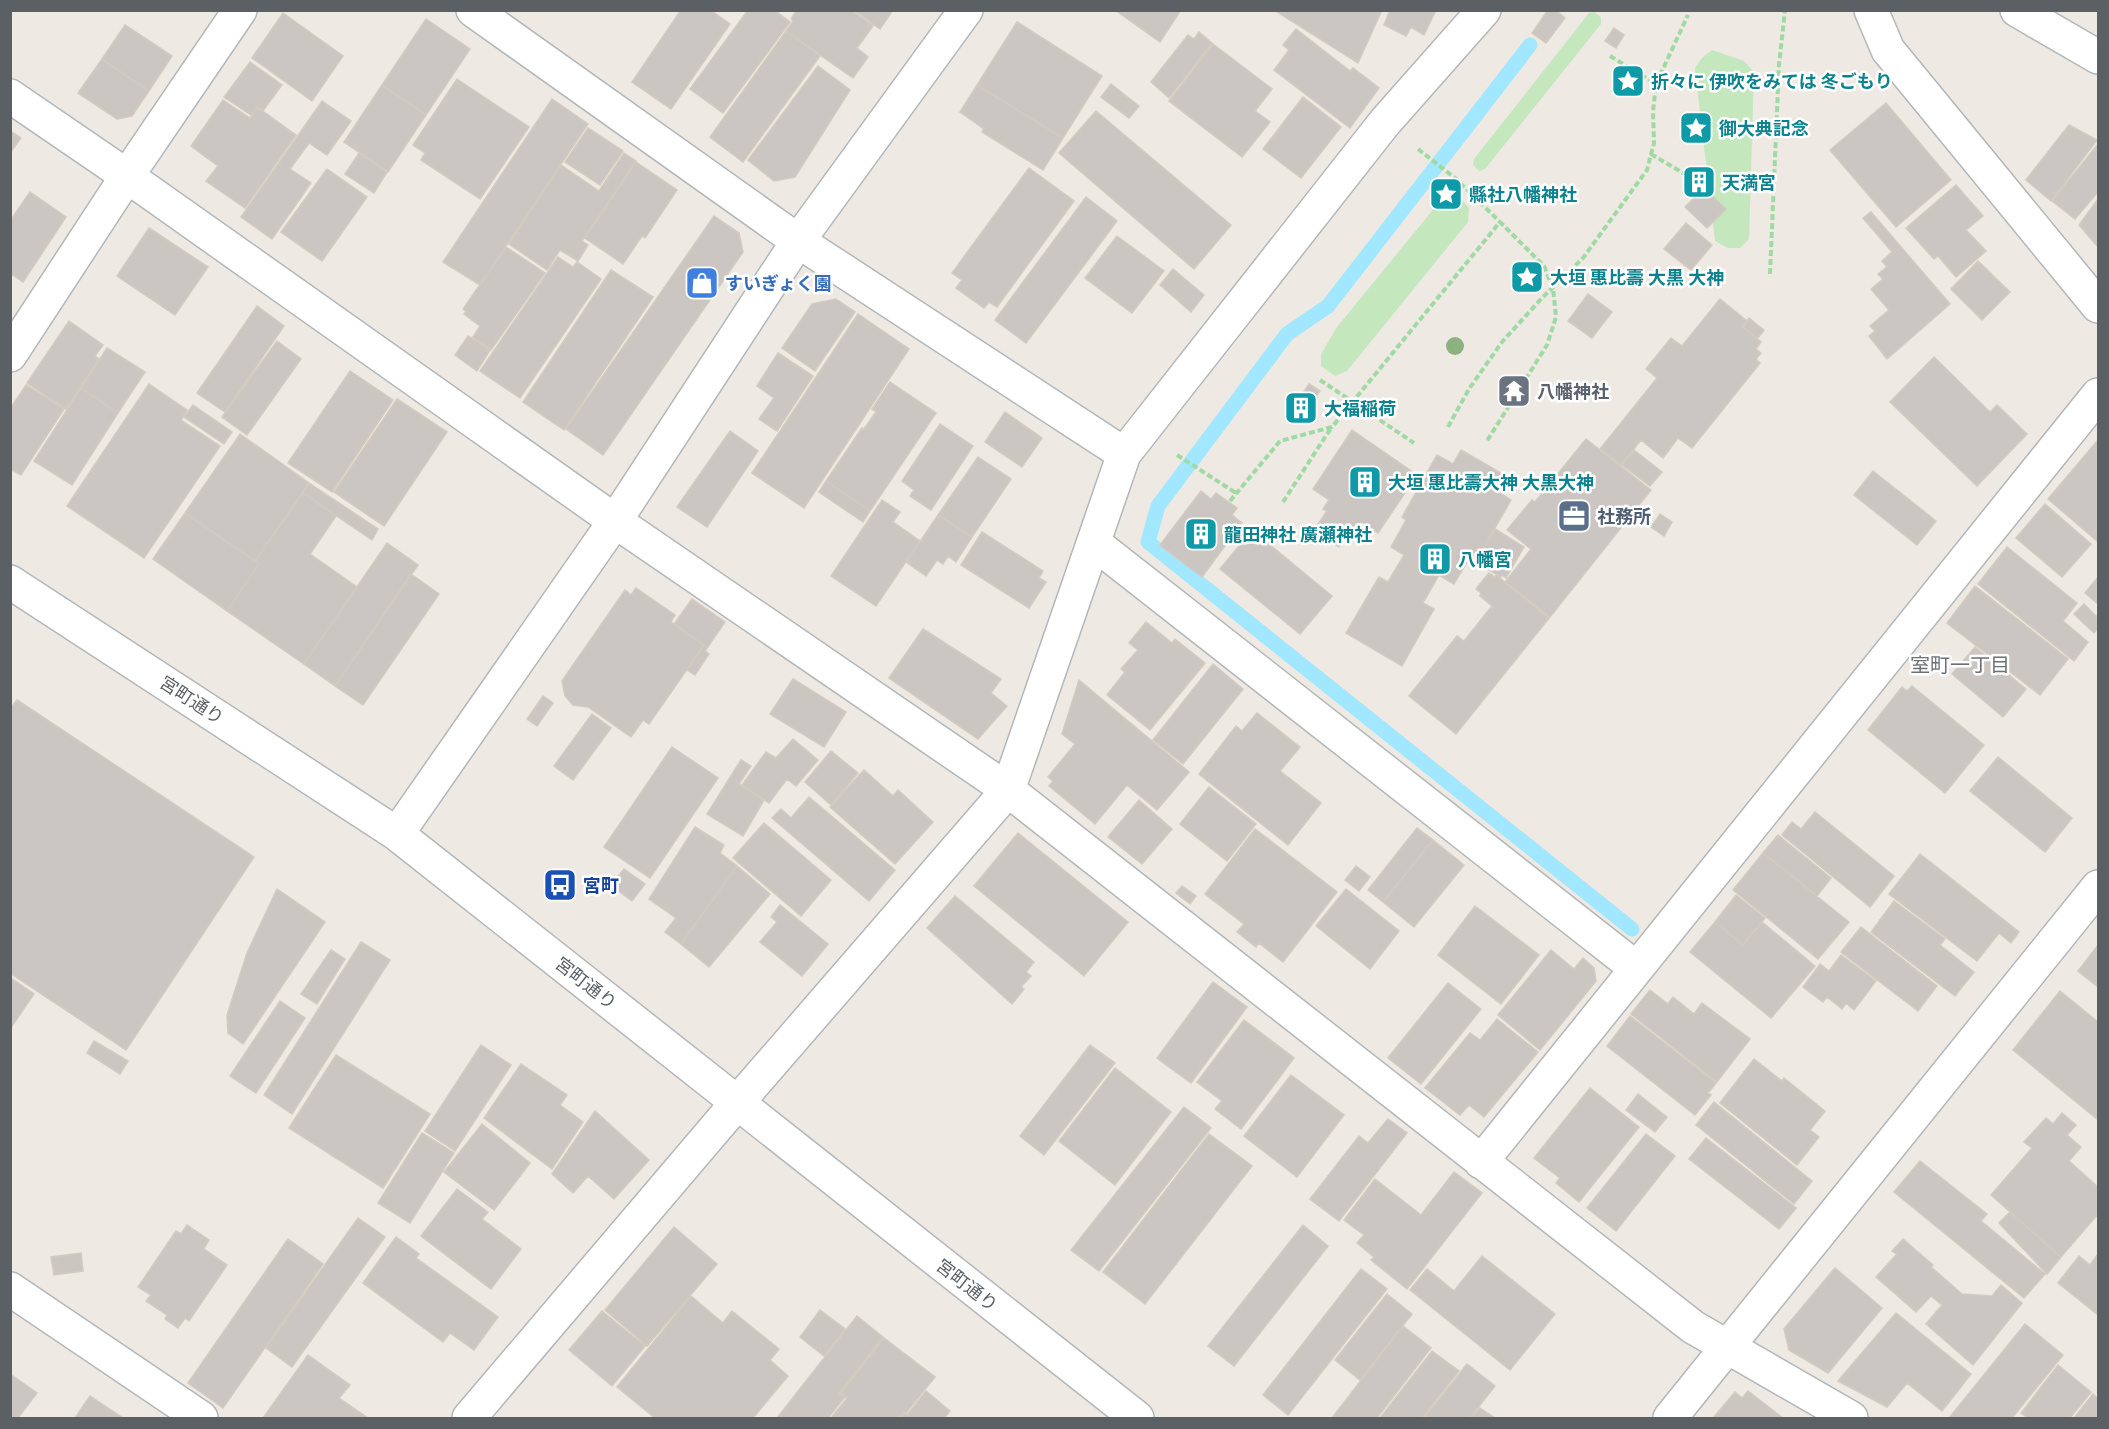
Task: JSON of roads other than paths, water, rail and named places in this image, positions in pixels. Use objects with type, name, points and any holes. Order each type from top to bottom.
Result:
[{"type":"street","points":[[10,355],[127,176],[240,10]]},
{"type":"street","points":[[473,10],[798,241],[1124,454]]},
{"type":"street","points":[[397,834],[615,521],[798,241],[966,10]]},
{"type":"street","points":[[468,1419],[736,1103],[1008,790],[1124,454],[1385,122],[1484,10]]},
{"type":"street","points":[[1871,10],[1888,50],[2098,306]]},
{"type":"street","points":[[2017,10],[2098,57]]},
{"type":"street","points":[[10,96],[615,521],[1008,790],[1693,1327],[1851,1419]]},
{"type":"street","points":[[1481,1162],[2098,395]]},
{"type":"street","points":[[1094,543],[1636,968]]},
{"type":"street","name":"宮町通り","points":[[10,582],[397,834],[1137,1419]]},
{"type":"street","points":[[1670,1419],[2098,887]]},
{"type":"street","points":[[10,1289],[201,1419]]},
{"type":"waterway","points":[[1530,45],[1328,306],[1287,334],[1158,506],[1148,542],[1632,929]]},
{"type":"place","name":"折々に 伊吹をみては 冬ごもり","points":[[1628,81]]},
{"type":"place","name":"御大典記念","points":[[1696,128]]},
{"type":"place","name":"天満宮","points":[[1699,182]]},
{"type":"place","name":"縣社八幡神社","points":[[1446,194]]},
{"type":"place","name":"大垣 惠比壽 大黒 大神","points":[[1527,277]]},
{"type":"place","name":"すいぎょく園","points":[[702,283]]},
{"type":"place","name":"八幡神社","points":[[1514,391]]},
{"type":"place","name":"大福稲荷","points":[[1301,408]]},
{"type":"place","name":"大垣 惠比壽大神 大黒大神","points":[[1365,482]]},
{"type":"place","name":"社務所","points":[[1574,516]]},
{"type":"place","name":"龍田神社 廣瀬神社","points":[[1201,534]]},
{"type":"place","name":"八幡宮","points":[[1435,559]]},
{"type":"place","name":"宮町","points":[[560,885]]},
{"type":"district","name":"室町一丁目","points":[[1960,665]]}]
